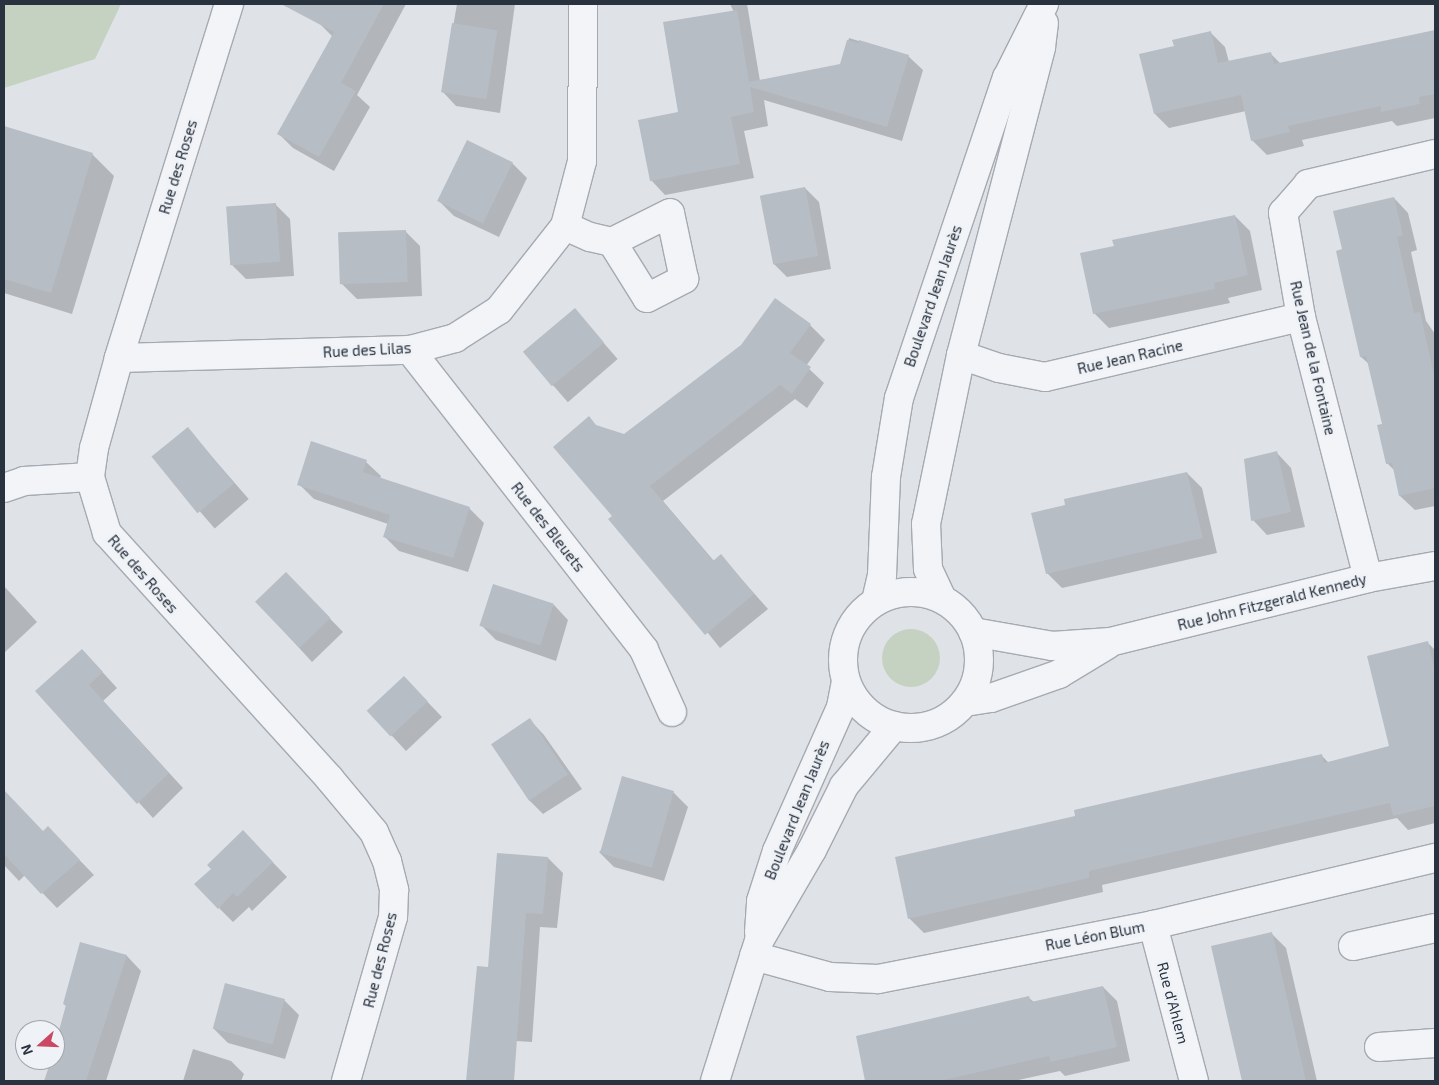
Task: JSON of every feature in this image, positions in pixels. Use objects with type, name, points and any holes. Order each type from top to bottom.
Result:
[{"type":"street","name":"Rue des Roses","points":[[229,4],[119,358],[94,448],[90,477],[107,533],[329,778],[374,832],[387,861],[394,890],[393,917],[346,1081]]},
{"type":"street","name":"Rue des Lilas","points":[[119,358],[410,350],[455,338],[499,310],[565,226],[582,161],[583,4]]},
{"type":"street","name":"Boulevard Jean Jaurès","points":[[942,599],[928,569],[926,524],[961,355],[1041,47],[1045,4]]},
{"type":"street","name":"Boulevard Jean Jaurès","points":[[876,601],[882,576],[886,477],[899,398],[1008,78],[1045,4]]},
{"type":"street","name":"Rue Jean de la Fontaine","points":[[1368,578],[1301,317],[1283,213],[1308,184],[1435,154]]},
{"type":"street","points":[[565,226],[590,237],[612,242]]},
{"type":"street","name":"Rue Jean Racine","points":[[961,355],[999,368],[1044,377],[1301,317]]},
{"type":"street","name":"Rue des Bleuets","points":[[410,350],[644,650],[672,712]]},
{"type":"street","points":[[4,488],[24,481],[90,477]]},
{"type":"street","name":"Rue John Fitzgerald Kennedy","points":[[973,632],[1052,646],[1110,642],[1368,578],[1435,566]]},
{"type":"street","points":[[908,592],[942,599],[960,613],[973,632],[979,656],[977,672],[965,702],[950,715],[933,724],[914,728],[894,726],[864,711],[846,682],[842,660],[846,637],[858,616],[876,601],[892,594],[908,592]]},
{"type":"street","name":"Rue John Fitzgerald Kennedy","points":[[965,702],[991,698],[1059,674],[1110,642]]},
{"type":"street","name":"Boulevard Jean Jaurès","points":[[715,1081],[756,948],[761,901],[777,851],[840,706],[846,682]]},
{"type":"street","name":"Boulevard Jean Jaurès","points":[[756,948],[812,850],[844,786],[894,726]]},
{"type":"street","name":"Rue Léon Blum","points":[[756,948],[830,977],[878,979],[1153,925],[1435,858]]},
{"type":"street","name":"Rue d'Ahlem","points":[[1153,925],[1194,1081]]},
{"type":"street","points":[[1352,946],[1435,928]]},
{"type":"street","points":[[1379,1048],[1435,1043]]},
{"type":"green space","points":[[4,4],[121,4],[95,59],[4,88]]},
{"type":"green space","points":[[911,629],[922,631],[932,637],[938,647],[940,658],[938,669],[932,679],[922,685],[911,687],[900,685],[890,679],[884,669],[882,658],[884,647],[890,637],[900,631]]},
{"type":"building","points":[[281,4],[384,4],[341,83],[356,91],[319,157],[277,134],[334,32]]},
{"type":"building","points":[[737,10],[749,82],[840,64],[847,40],[858,43],[859,40],[909,55],[887,127],[750,87],[754,112],[731,117],[740,164],[650,181],[638,120],[678,112],[663,22]]},
{"type":"building","points":[[452,23],[497,30],[486,99],[441,92]]},
{"type":"building","points":[[1435,30],[1435,94],[1419,97],[1420,104],[1381,112],[1381,106],[1288,126],[1290,132],[1251,141],[1241,95],[1154,114],[1139,54],[1174,46],[1172,40],[1211,31],[1218,63],[1271,52],[1274,64]]},
{"type":"building","points":[[4,126],[93,153],[51,293],[4,279]]},
{"type":"building","points":[[467,140],[513,162],[483,223],[437,201]]},
{"type":"building","points":[[805,187],[818,256],[773,264],[760,196]]},
{"type":"building","points":[[1394,197],[1403,235],[1397,237],[1414,313],[1420,312],[1435,379],[1435,488],[1399,496],[1392,463],[1386,464],[1377,425],[1382,424],[1366,356],[1360,357],[1336,251],[1342,249],[1333,211]]},
{"type":"building","points":[[276,203],[280,262],[230,265],[226,206]]},
{"type":"building","points":[[1235,215],[1248,275],[1214,283],[1215,289],[1093,314],[1080,253],[1114,246],[1112,240]]},
{"type":"building","points":[[406,230],[408,282],[340,284],[338,232]]},
{"type":"building","points":[[775,298],[811,324],[790,353],[811,367],[792,394],[780,385],[650,486],[713,561],[721,554],[754,594],[705,635],[608,519],[612,516],[553,447],[589,416],[596,425],[624,434],[741,345]]},
{"type":"building","points":[[575,308],[604,342],[552,386],[523,352]]},
{"type":"building","points":[[188,427],[234,484],[197,513],[151,457]]},
{"type":"building","points":[[311,441],[367,460],[363,472],[470,507],[453,558],[383,537],[390,515],[297,485]]},
{"type":"building","points":[[1277,451],[1291,512],[1251,521],[1244,459]]},
{"type":"building","points":[[1187,472],[1203,538],[1046,574],[1031,513],[1065,505],[1064,499]]},
{"type":"building","points":[[286,572],[330,618],[300,648],[255,602]]},
{"type":"building","points":[[493,584],[554,604],[540,646],[479,626]]},
{"type":"building","points":[[1428,641],[1435,672],[1435,806],[1393,816],[1390,803],[1089,871],[1089,878],[908,919],[895,857],[1075,816],[1074,810],[1231,774],[1322,754],[1324,763],[1389,746],[1367,656]]},
{"type":"building","points":[[82,649],[103,672],[89,685],[169,773],[137,804],[35,691]]},
{"type":"building","points":[[404,676],[428,702],[391,736],[367,711]]},
{"type":"building","points":[[530,718],[568,774],[529,801],[491,744]]},
{"type":"building","points":[[622,776],[674,791],[652,868],[600,853]]},
{"type":"building","points":[[4,790],[43,831],[48,826],[80,860],[41,894],[4,854]]},
{"type":"building","points":[[243,830],[273,862],[237,897],[233,893],[218,909],[194,884],[211,869],[207,865]]},
{"type":"building","points":[[497,853],[548,857],[543,914],[526,913],[514,1081],[466,1081],[477,966],[488,967]]},
{"type":"building","points":[[1272,932],[1306,1081],[1242,1081],[1229,1025],[1211,946]]},
{"type":"building","points":[[80,942],[127,955],[86,1081],[44,1081],[48,1070],[65,1070],[65,1020],[62,1020],[66,1005],[63,1004]]},
{"type":"building","points":[[225,983],[285,999],[273,1044],[213,1028]]},
{"type":"building","points":[[1103,986],[1117,1047],[1050,1062],[1049,1056],[940,1081],[865,1081],[856,1036],[1029,996],[1031,1002]]}]
